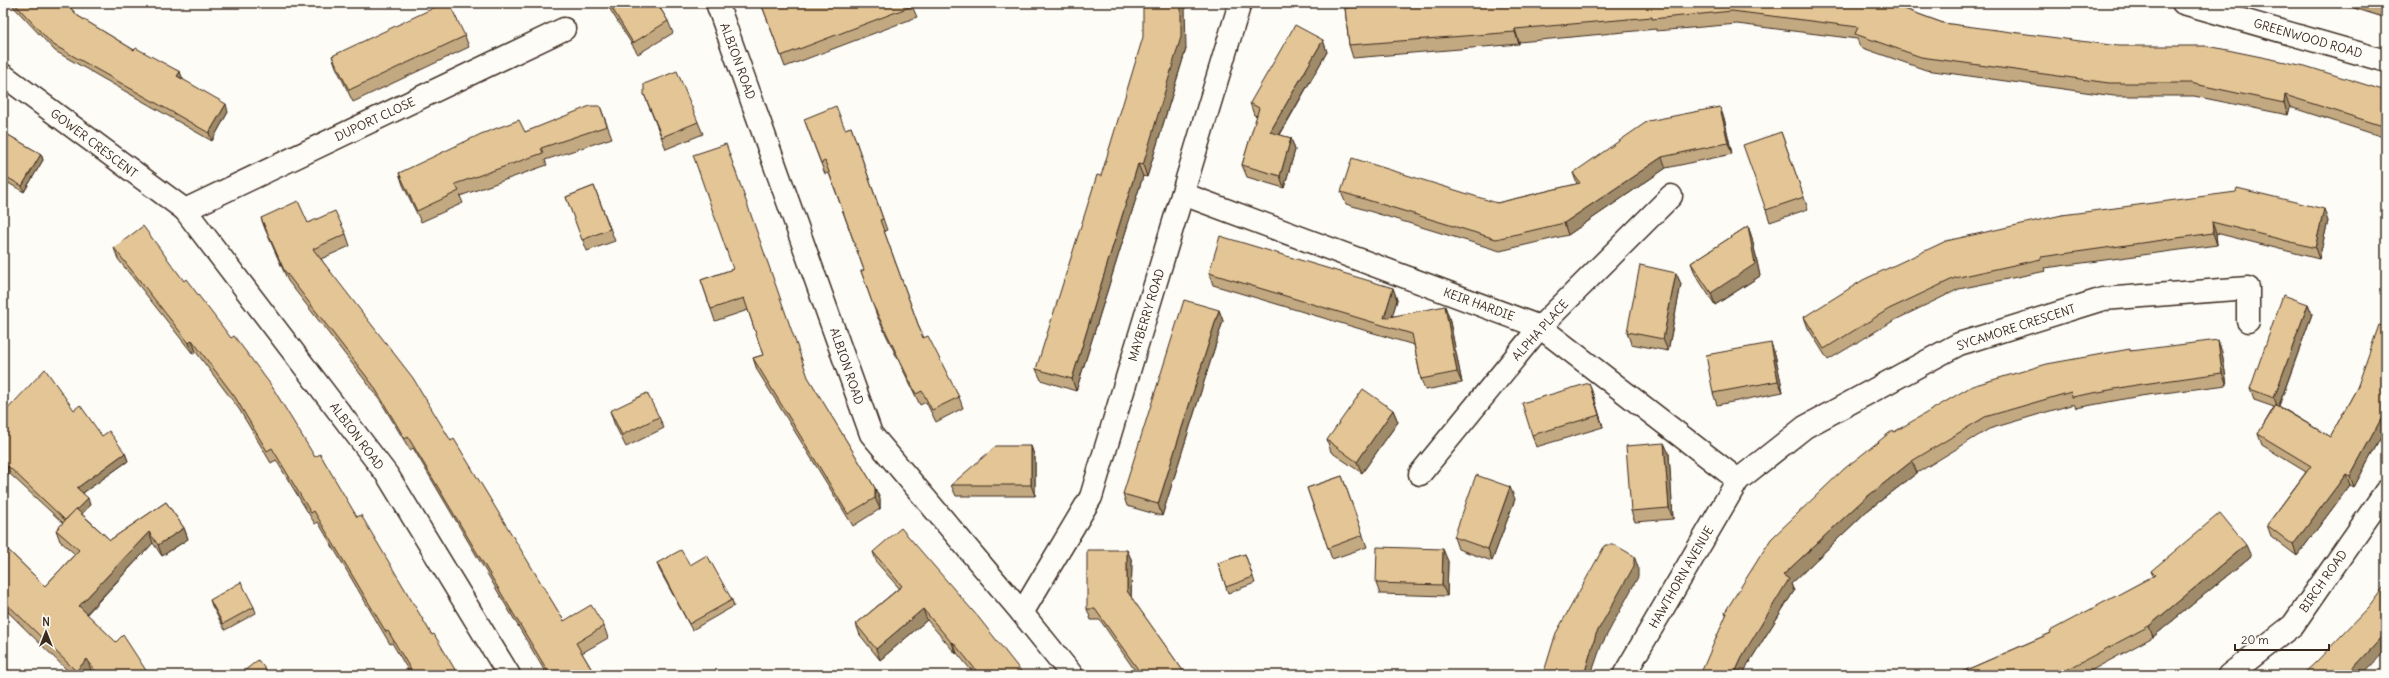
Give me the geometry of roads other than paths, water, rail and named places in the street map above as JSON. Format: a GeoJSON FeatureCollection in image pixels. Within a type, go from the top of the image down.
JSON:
{"type":"FeatureCollection","features":[{"type":"Feature","properties":{"kind":"street","name":"ALBION ROAD"},"geometry":{"type":"LineString","coordinates":[[717,3],[871,434],[1022,612],[1072,675]]}},
{"type":"Feature","properties":{"kind":"street","name":"MAYBERRY ROAD"},"geometry":{"type":"LineString","coordinates":[[1022,612],[1091,497],[1240,3]]}},
{"type":"Feature","properties":{"kind":"street","name":"GREENWOOD ROAD"},"geometry":{"type":"LineString","coordinates":[[2183,3],[2386,61]]}},
{"type":"Feature","properties":{"kind":"street","name":"DUPORT CLOSE"},"geometry":{"type":"LineString","coordinates":[[185,210],[564,29]]}},
{"type":"Feature","properties":{"kind":"street","name":"GOWER CRESCENT"},"geometry":{"type":"LineString","coordinates":[[3,75],[185,210]]}},
{"type":"Feature","properties":{"kind":"street","name":"KEIR HARDIE"},"geometry":{"type":"LineString","coordinates":[[1183,194],[1540,327],[1738,480]]}},
{"type":"Feature","properties":{"kind":"street","name":"ALPHA PLACE"},"geometry":{"type":"LineString","coordinates":[[1420,474],[1540,327],[1671,196]]}},
{"type":"Feature","properties":{"kind":"street","name":"ALBION ROAD"},"geometry":{"type":"LineString","coordinates":[[185,210],[388,476],[509,675]]}},
{"type":"Feature","properties":{"kind":"street","name":"SYCAMORE CRESCENT"},"geometry":{"type":"LineString","coordinates":[[1738,480],[1805,427],[1959,344],[2103,299],[2248,288],[2248,321]]}},
{"type":"Feature","properties":{"kind":"street","name":"HAWTHORN AVENUE"},"geometry":{"type":"LineString","coordinates":[[1624,675],[1738,480]]}},
{"type":"Feature","properties":{"kind":"street","name":"BIRCH ROAD"},"geometry":{"type":"LineString","coordinates":[[2229,675],[2293,624],[2386,491]]}}]}
